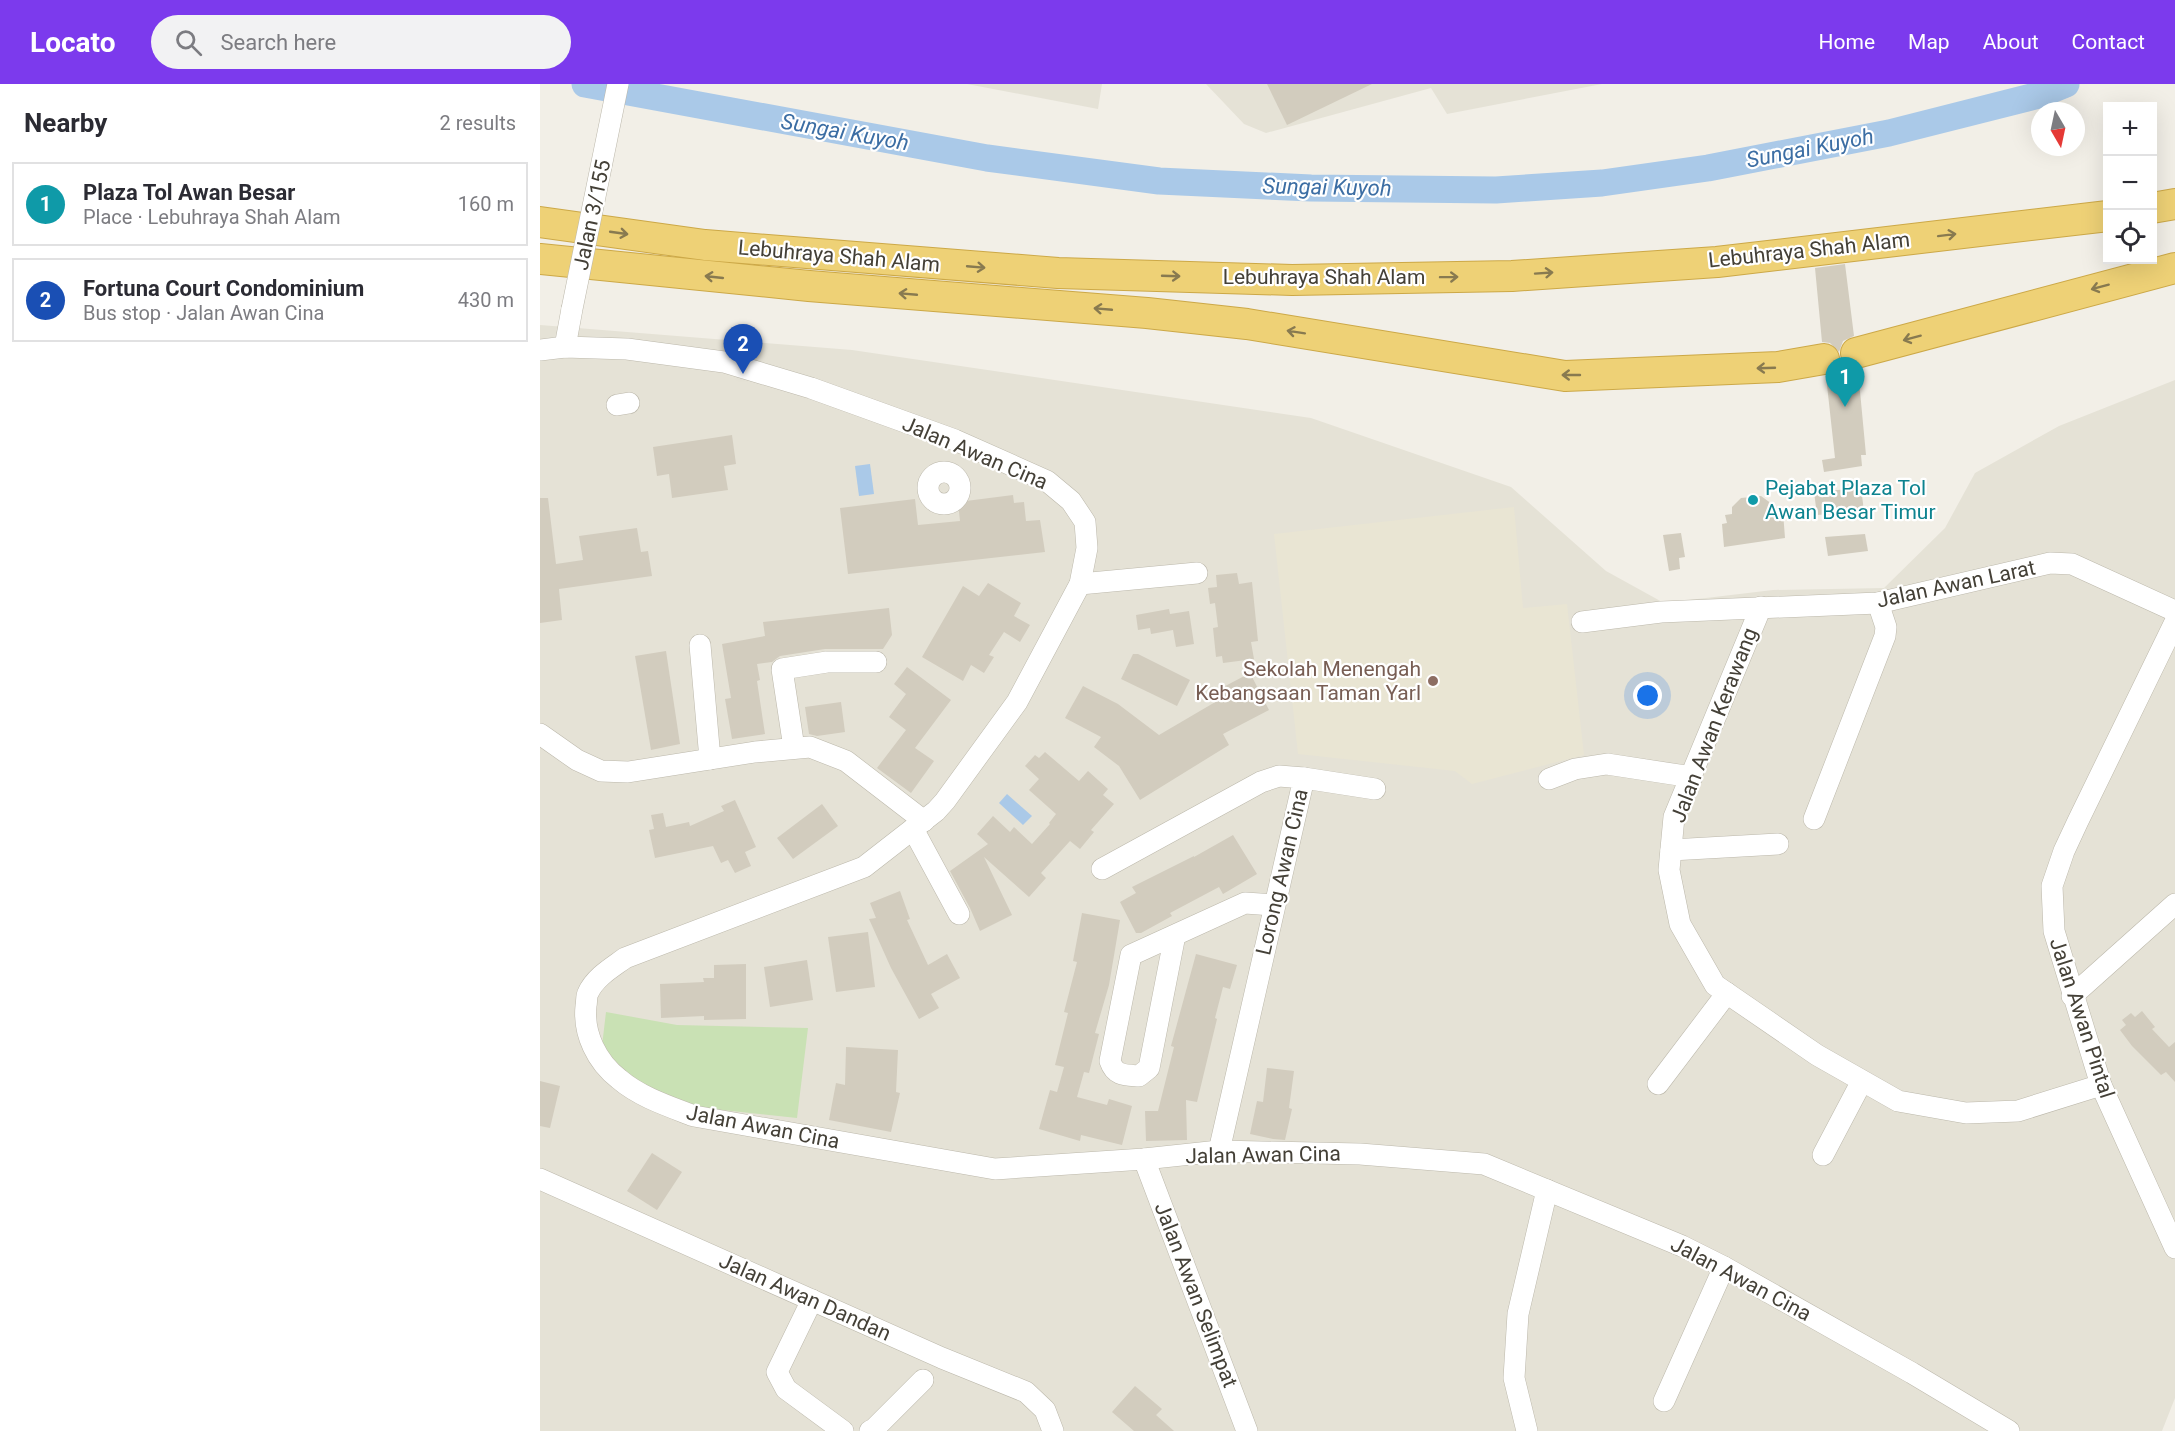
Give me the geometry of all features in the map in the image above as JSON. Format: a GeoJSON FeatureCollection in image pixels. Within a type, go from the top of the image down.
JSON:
{"type":"FeatureCollection","features":[{"type":"Feature","properties":{"kind":"highway"},"geometry":{"type":"LineString","coordinates":[[2157,207],[2175,204]]}},
{"type":"Feature","properties":{"kind":"highway","name":"Lebuhraya Shah Alam"},"geometry":{"type":"LineString","coordinates":[[540,222],[705,245],[1034,271],[1292,280],[1512,276],[1718,262],[2103,217]]}},
{"type":"Feature","properties":{"kind":"highway","name":"Lebuhraya Shah Alam"},"geometry":{"type":"LineString","coordinates":[[540,259],[809,286],[1247,324],[1565,376],[1778,367],[1824,359]]}},
{"type":"Feature","properties":{"kind":"highway"},"geometry":{"type":"LineString","coordinates":[[1856,353],[2175,268]]}},
{"type":"Feature","properties":{"kind":"street","name":"Jalan 3/155"},"geometry":{"type":"LineString","coordinates":[[566,346],[618,84]]}},
{"type":"Feature","properties":{"kind":"street","name":"Jalan Awan Cina"},"geometry":{"type":"LineString","coordinates":[[540,350],[566,346],[627,349],[724,362],[811,388],[956,440],[1047,481],[1071,501],[1085,522],[1088,548],[1080,584],[1017,702],[945,801],[919,825],[864,867],[625,958],[603,975],[588,993],[587,1034],[598,1056],[619,1079],[655,1101],[694,1116],[995,1169],[1144,1159],[1219,1151],[1360,1154],[1484,1164],[1682,1246],[1724,1267],[1912,1372],[2009,1431]]}},
{"type":"Feature","properties":{"kind":"street"},"geometry":{"type":"LineString","coordinates":[[946,472],[956,440]]}},
{"type":"Feature","properties":{"kind":"street","name":"Jalan Awan Larat"},"geometry":{"type":"LineString","coordinates":[[1582,621],[1661,612],[1878,603],[2050,563],[2072,564],[2175,611]]}},
{"type":"Feature","properties":{"kind":"street"},"geometry":{"type":"LineString","coordinates":[[1080,584],[1197,573]]}},
{"type":"Feature","properties":{"kind":"street"},"geometry":{"type":"LineString","coordinates":[[1814,819],[1886,636],[1886,627],[1878,603]]}},
{"type":"Feature","properties":{"kind":"street","name":"Jalan Awan Kerawang"},"geometry":{"type":"LineString","coordinates":[[1761,608],[1674,817],[1669,870],[1680,924],[1715,985],[1817,1055],[1898,1101],[1966,1113],[2018,1111],[2101,1085]]}},
{"type":"Feature","properties":{"kind":"street","name":"Jalan Awan Pintal"},"geometry":{"type":"LineString","coordinates":[[2175,622],[2064,851],[2052,886],[2054,931],[2101,1085],[2175,1248]]}},
{"type":"Feature","properties":{"kind":"street"},"geometry":{"type":"LineString","coordinates":[[700,645],[710,759]]}},
{"type":"Feature","properties":{"kind":"street"},"geometry":{"type":"LineString","coordinates":[[794,748],[782,669],[827,662],[876,662]]}},
{"type":"Feature","properties":{"kind":"street"},"geometry":{"type":"LineString","coordinates":[[540,734],[577,760],[601,771],[628,772],[810,747],[846,760],[919,825],[959,914]]}},
{"type":"Feature","properties":{"kind":"street"},"geometry":{"type":"LineString","coordinates":[[1549,779],[1575,769],[1607,764],[1692,777]]}},
{"type":"Feature","properties":{"kind":"street","name":"Lorong Awan Cina"},"geometry":{"type":"LineString","coordinates":[[1101,869],[1261,782],[1279,776],[1304,778],[1219,1151]]}},
{"type":"Feature","properties":{"kind":"street"},"geometry":{"type":"LineString","coordinates":[[1304,778],[1375,789]]}},
{"type":"Feature","properties":{"kind":"street"},"geometry":{"type":"LineString","coordinates":[[1671,850],[1778,844]]}},
{"type":"Feature","properties":{"kind":"street"},"geometry":{"type":"LineString","coordinates":[[1175,935],[1149,1068],[1139,1076],[1119,1074],[1110,1061],[1131,955],[1245,903],[1274,905]]}},
{"type":"Feature","properties":{"kind":"street"},"geometry":{"type":"LineString","coordinates":[[2072,996],[2175,904]]}},
{"type":"Feature","properties":{"kind":"street"},"geometry":{"type":"LineString","coordinates":[[1658,1084],[1727,993]]}},
{"type":"Feature","properties":{"kind":"street"},"geometry":{"type":"LineString","coordinates":[[1823,1155],[1862,1081]]}},
{"type":"Feature","properties":{"kind":"street","name":"Jalan Awan Selimpat"},"geometry":{"type":"LineString","coordinates":[[1144,1159],[1247,1431]]}},
{"type":"Feature","properties":{"kind":"street","name":"Jalan Awan Dandan"},"geometry":{"type":"LineString","coordinates":[[540,1179],[942,1358],[1026,1392],[1045,1410],[1053,1431]]}},
{"type":"Feature","properties":{"kind":"street"},"geometry":{"type":"LineString","coordinates":[[1527,1431],[1514,1378],[1518,1314],[1547,1190]]}},
{"type":"Feature","properties":{"kind":"street"},"geometry":{"type":"LineString","coordinates":[[1664,1401],[1724,1267]]}},
{"type":"Feature","properties":{"kind":"street"},"geometry":{"type":"LineString","coordinates":[[812,1300],[777,1372],[786,1389],[843,1431]]}},
{"type":"Feature","properties":{"kind":"street"},"geometry":{"type":"LineString","coordinates":[[870,1431],[922,1380]]}},
{"type":"Feature","properties":{"kind":"shaded area"},"geometry":{"type":"Polygon","coordinates":[[[967,84],[1102,84],[1098,109],[967,84]]]}},
{"type":"Feature","properties":{"kind":"shaded area"},"geometry":{"type":"Polygon","coordinates":[[[1206,84],[1602,84],[1447,114],[1431,88],[1266,133],[1244,124],[1206,84]]]}},
{"type":"Feature","properties":{"kind":"shaded area"},"geometry":{"type":"Polygon","coordinates":[[[540,325],[852,350],[1311,418],[1511,487],[1606,571],[1664,603],[1773,590],[1884,588],[1945,528],[1975,473],[2059,426],[2175,380],[2175,1398],[2162,1431],[540,1431],[540,325]]]}},
{"type":"Feature","properties":{"kind":"shaded area","name":"Sekolah Menengah Kebangsaan Taman Yarl"},"geometry":{"type":"Polygon","coordinates":[[[1514,507],[1523,608],[1567,604],[1584,755],[1472,784],[1455,771],[1298,754],[1274,534],[1514,507]]]}},
{"type":"Feature","properties":{"kind":"green space"},"geometry":{"type":"Polygon","coordinates":[[[606,1012],[677,1025],[808,1028],[797,1118],[686,1106],[619,1072],[602,1046],[606,1012]]]}},
{"type":"Feature","properties":{"kind":"water"},"geometry":{"type":"Polygon","coordinates":[[[870,464],[874,494],[859,496],[855,466],[870,464]]]}},
{"type":"Feature","properties":{"kind":"water"},"geometry":{"type":"Polygon","coordinates":[[[1007,794],[1032,816],[1023,825],[999,803],[1007,794]]]}},
{"type":"Feature","properties":{"kind":"building"},"geometry":{"type":"Polygon","coordinates":[[[1267,84],[1372,84],[1287,125],[1267,84]]]}},
{"type":"Feature","properties":{"kind":"building"},"geometry":{"type":"Polygon","coordinates":[[[1845,264],[1854,336],[1843,341],[1839,352],[1830,343],[1822,342],[1815,268],[1845,264]]]}},
{"type":"Feature","properties":{"kind":"building"},"geometry":{"type":"Polygon","coordinates":[[[1841,360],[1844,366],[1858,370],[1866,455],[1861,455],[1862,466],[1824,472],[1822,460],[1835,458],[1826,376],[1835,372],[1841,360]]]}},
{"type":"Feature","properties":{"kind":"building"},"geometry":{"type":"Polygon","coordinates":[[[732,435],[736,464],[724,466],[728,490],[672,498],[669,474],[657,476],[653,447],[732,435]]]}},
{"type":"Feature","properties":{"kind":"building"},"geometry":{"type":"Polygon","coordinates":[[[1861,488],[1864,511],[1817,515],[1814,492],[1861,488]]]}},
{"type":"Feature","properties":{"kind":"building"},"geometry":{"type":"Polygon","coordinates":[[[1013,495],[1014,503],[1024,502],[1026,521],[1040,520],[1045,552],[848,574],[840,508],[915,499],[918,525],[960,521],[958,502],[1013,495]]]}},
{"type":"Feature","properties":{"kind":"building","name":"Pejabat Plaza Tol Awan Besar Timur"},"geometry":{"type":"Polygon","coordinates":[[[1761,496],[1783,512],[1785,538],[1724,547],[1722,524],[1727,523],[1725,515],[1732,514],[1732,507],[1741,498],[1761,496]]]}},
{"type":"Feature","properties":{"kind":"building"},"geometry":{"type":"Polygon","coordinates":[[[540,498],[548,498],[556,564],[583,560],[579,536],[637,528],[641,552],[648,551],[652,576],[559,589],[562,620],[540,623],[540,498]]]}},
{"type":"Feature","properties":{"kind":"building"},"geometry":{"type":"Polygon","coordinates":[[[1681,533],[1685,557],[1679,558],[1680,569],[1669,571],[1663,535],[1681,533]]]}},
{"type":"Feature","properties":{"kind":"building"},"geometry":{"type":"Polygon","coordinates":[[[1865,534],[1868,551],[1828,556],[1825,537],[1865,534]]]}},
{"type":"Feature","properties":{"kind":"building"},"geometry":{"type":"Polygon","coordinates":[[[1237,573],[1239,584],[1252,582],[1258,641],[1251,642],[1254,659],[1223,663],[1222,656],[1216,657],[1213,628],[1218,627],[1215,603],[1210,604],[1208,588],[1217,587],[1216,575],[1237,573]]]}},
{"type":"Feature","properties":{"kind":"building"},"geometry":{"type":"Polygon","coordinates":[[[988,583],[1021,603],[1014,616],[1030,625],[1020,642],[1004,632],[989,655],[994,657],[984,673],[971,665],[963,681],[922,657],[963,586],[979,596],[988,583]]]}},
{"type":"Feature","properties":{"kind":"building"},"geometry":{"type":"Polygon","coordinates":[[[889,608],[892,635],[883,649],[825,649],[780,656],[772,662],[757,664],[760,680],[757,681],[765,734],[732,739],[725,699],[731,698],[722,644],[765,636],[763,622],[889,608]]]}},
{"type":"Feature","properties":{"kind":"building"},"geometry":{"type":"Polygon","coordinates":[[[1169,609],[1170,614],[1189,611],[1194,644],[1176,647],[1173,630],[1151,634],[1150,628],[1138,630],[1136,615],[1169,609]]]}},
{"type":"Feature","properties":{"kind":"building"},"geometry":{"type":"Polygon","coordinates":[[[666,651],[680,744],[651,750],[635,656],[666,651]]]}},
{"type":"Feature","properties":{"kind":"building"},"geometry":{"type":"Polygon","coordinates":[[[1133,654],[1138,654],[1190,680],[1177,706],[1121,679],[1133,654]]]}},
{"type":"Feature","properties":{"kind":"building"},"geometry":{"type":"Polygon","coordinates":[[[907,667],[951,700],[915,748],[934,761],[911,793],[877,768],[906,730],[889,717],[906,694],[894,684],[907,667]]]}},
{"type":"Feature","properties":{"kind":"building"},"geometry":{"type":"Polygon","coordinates":[[[1250,673],[1269,710],[1223,734],[1229,745],[1140,800],[1119,766],[1094,747],[1101,737],[1065,718],[1083,686],[1118,704],[1159,735],[1217,701],[1212,693],[1250,673]]]}},
{"type":"Feature","properties":{"kind":"building"},"geometry":{"type":"Polygon","coordinates":[[[841,702],[845,732],[817,736],[809,734],[805,707],[841,702]]]}},
{"type":"Feature","properties":{"kind":"building"},"geometry":{"type":"Polygon","coordinates":[[[1045,752],[1079,781],[1088,771],[1108,789],[1103,795],[1114,804],[1091,830],[1094,832],[1080,849],[1070,841],[1041,873],[1046,878],[1029,897],[984,857],[1012,915],[980,931],[950,871],[988,844],[977,834],[993,816],[1010,832],[1014,827],[1032,844],[1050,824],[1056,814],[1029,790],[1039,779],[1025,766],[1035,755],[1039,758],[1045,752]]]}},
{"type":"Feature","properties":{"kind":"building"},"geometry":{"type":"Polygon","coordinates":[[[735,800],[756,847],[745,852],[751,866],[735,873],[728,860],[721,863],[713,846],[655,858],[649,830],[654,829],[651,815],[663,813],[666,827],[689,822],[690,826],[724,811],[721,806],[735,800]]]}},
{"type":"Feature","properties":{"kind":"building"},"geometry":{"type":"Polygon","coordinates":[[[822,804],[838,826],[793,859],[777,838],[822,804]]]}},
{"type":"Feature","properties":{"kind":"building"},"geometry":{"type":"Polygon","coordinates":[[[1233,835],[1257,874],[1223,894],[1219,887],[1170,913],[1172,916],[1141,933],[1136,933],[1120,902],[1136,893],[1132,887],[1233,835]]]}},
{"type":"Feature","properties":{"kind":"building"},"geometry":{"type":"Polygon","coordinates":[[[900,891],[910,919],[907,920],[928,965],[947,954],[960,978],[931,994],[939,1008],[919,1019],[891,968],[869,919],[876,918],[870,903],[900,891]]]}},
{"type":"Feature","properties":{"kind":"building"},"geometry":{"type":"Polygon","coordinates":[[[1082,913],[1120,920],[1109,985],[1095,1033],[1099,1034],[1089,1073],[1084,1072],[1077,1097],[1107,1105],[1109,1099],[1132,1106],[1122,1145],[1081,1135],[1080,1141],[1039,1129],[1050,1090],[1057,1092],[1064,1067],[1055,1065],[1068,1013],[1064,1012],[1077,962],[1073,961],[1082,913]]]}},
{"type":"Feature","properties":{"kind":"building"},"geometry":{"type":"Polygon","coordinates":[[[868,932],[875,987],[836,992],[828,937],[868,932]]]}},
{"type":"Feature","properties":{"kind":"building"},"geometry":{"type":"Polygon","coordinates":[[[1196,954],[1237,965],[1230,989],[1223,987],[1197,1102],[1186,1100],[1187,1140],[1146,1141],[1145,1111],[1158,1111],[1174,1047],[1171,1046],[1196,954]]]}},
{"type":"Feature","properties":{"kind":"building"},"geometry":{"type":"Polygon","coordinates":[[[807,960],[813,1000],[770,1007],[764,967],[807,960]]]}},
{"type":"Feature","properties":{"kind":"building"},"geometry":{"type":"Polygon","coordinates":[[[746,964],[746,1019],[704,1020],[704,1016],[661,1018],[660,984],[704,982],[703,978],[714,978],[714,965],[746,964]]]}},
{"type":"Feature","properties":{"kind":"building"},"geometry":{"type":"Polygon","coordinates":[[[2142,1011],[2155,1027],[2152,1029],[2169,1047],[2175,1042],[2175,1082],[2166,1072],[2161,1075],[2132,1046],[2120,1030],[2126,1025],[2122,1020],[2131,1013],[2135,1017],[2142,1011]]]}},
{"type":"Feature","properties":{"kind":"building"},"geometry":{"type":"Polygon","coordinates":[[[846,1047],[898,1050],[896,1092],[900,1093],[891,1132],[829,1120],[836,1083],[845,1085],[846,1047]]]}},
{"type":"Feature","properties":{"kind":"building"},"geometry":{"type":"Polygon","coordinates":[[[1267,1068],[1294,1071],[1289,1108],[1292,1109],[1285,1140],[1250,1134],[1257,1101],[1263,1102],[1267,1068]]]}},
{"type":"Feature","properties":{"kind":"building"},"geometry":{"type":"Polygon","coordinates":[[[540,1081],[560,1086],[550,1128],[540,1126],[540,1081]]]}},
{"type":"Feature","properties":{"kind":"building"},"geometry":{"type":"Polygon","coordinates":[[[652,1153],[682,1172],[657,1210],[627,1191],[652,1153]]]}},
{"type":"Feature","properties":{"kind":"building"},"geometry":{"type":"Polygon","coordinates":[[[1135,1386],[1162,1409],[1156,1415],[1174,1431],[1134,1431],[1112,1412],[1135,1386]]]}},
{"type":"Feature","properties":{"kind":"waterway","name":"Sungai Kuyoh"},"geometry":{"type":"LineString","coordinates":[[585,84],[987,158],[1159,181],[1311,188],[1496,190],[1602,183],[1708,168],[1889,133],[2039,95],[2066,84]]}},
{"type":"Feature","properties":{"kind":"place","name":"Fortuna Court Condominium"},"geometry":{"type":"Point","coordinates":[743,374]}},
{"type":"Feature","properties":{"kind":"place","name":"Plaza Tol Awan Besar"},"geometry":{"type":"Point","coordinates":[1845,407]}},
{"type":"Feature","properties":{"kind":"place","name":"Pejabat Plaza Tol Awan Besar Timur"},"geometry":{"type":"Point","coordinates":[1753,500]}},
{"type":"Feature","properties":{"kind":"place","name":"Sekolah Menengah Kebangsaan Taman Yarl"},"geometry":{"type":"Point","coordinates":[1433,681]}}]}
